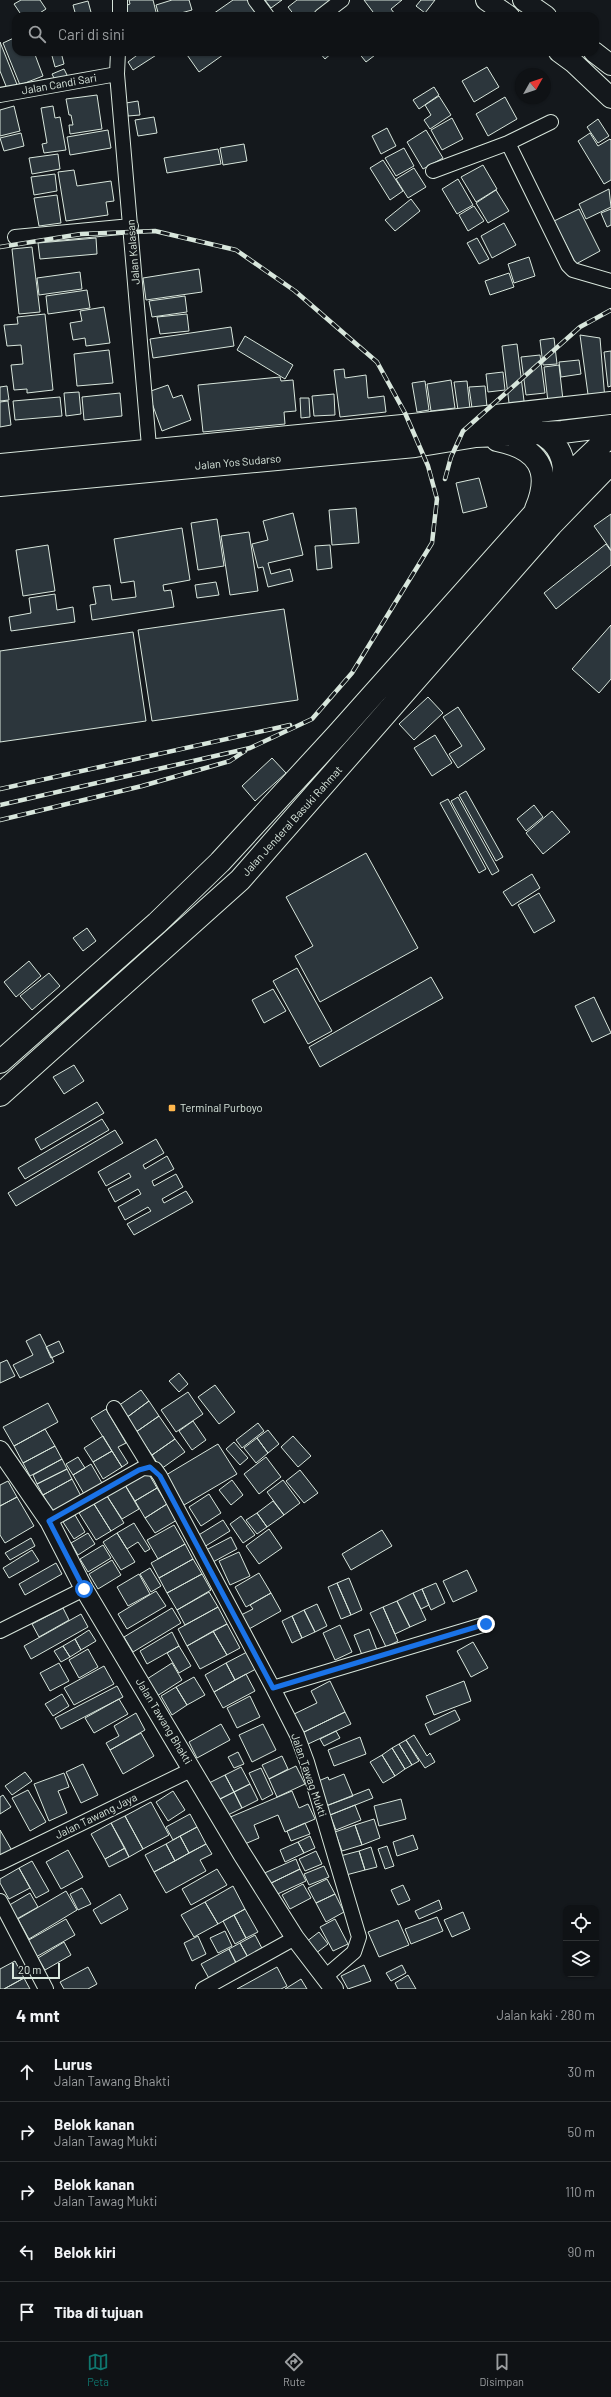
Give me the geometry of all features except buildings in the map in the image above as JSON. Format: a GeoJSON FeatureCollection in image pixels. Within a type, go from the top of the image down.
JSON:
{"type":"FeatureCollection","features":[{"type":"Feature","properties":{"kind":"highway"},"geometry":{"type":"LineString","coordinates":[[474,428],[611,403]]}},
{"type":"Feature","properties":{"kind":"highway"},"geometry":{"type":"LineString","coordinates":[[474,428],[522,426],[541,433],[560,452],[566,468],[556,519]]}},
{"type":"Feature","properties":{"kind":"highway"},"geometry":{"type":"LineString","coordinates":[[541,433],[611,426]]}},
{"type":"Feature","properties":{"kind":"highway","name":"Jalan Yos Sudarso"},"geometry":{"type":"LineString","coordinates":[[0,485],[151,461],[474,428]]}},
{"type":"Feature","properties":{"kind":"highway"},"geometry":{"type":"LineString","coordinates":[[474,428],[512,443],[525,450],[537,460],[543,476],[543,492],[535,512]]}},
{"type":"Feature","properties":{"kind":"highway"},"geometry":{"type":"LineString","coordinates":[[0,1062],[62,1008],[220,862],[565,479],[611,435]]}},
{"type":"Feature","properties":{"kind":"highway","name":"Jalan Yos Sudarso"},"geometry":{"type":"LineString","coordinates":[[0,465],[151,461]]}},
{"type":"Feature","properties":{"kind":"highway","name":"Jalan Jenderal Basuki Rahmat"},"geometry":{"type":"LineString","coordinates":[[0,1095],[80,1025],[240,880],[556,519],[611,463]]}},
{"type":"Feature","properties":{"kind":"highway"},"geometry":{"type":"LineString","coordinates":[[62,1008],[80,1025]]}},
{"type":"Feature","properties":{"kind":"main road"},"geometry":{"type":"LineString","coordinates":[[523,0],[540,12]]}},
{"type":"Feature","properties":{"kind":"main road"},"geometry":{"type":"LineString","coordinates":[[564,56],[611,98]]}},
{"type":"Feature","properties":{"kind":"main road"},"geometry":{"type":"LineString","coordinates":[[599,56],[611,65]]}},
{"type":"Feature","properties":{"kind":"street"},"geometry":{"type":"LineString","coordinates":[[120,0],[120,12]]}},
{"type":"Feature","properties":{"kind":"street"},"geometry":{"type":"LineString","coordinates":[[255,0],[264,12]]}},
{"type":"Feature","properties":{"kind":"street"},"geometry":{"type":"LineString","coordinates":[[326,12],[342,0]]}},
{"type":"Feature","properties":{"kind":"street","name":"Jalan Kalasan"},"geometry":{"type":"LineString","coordinates":[[118,56],[117,74],[151,461]]}},
{"type":"Feature","properties":{"kind":"street","name":"Jalan Candi Sari"},"geometry":{"type":"LineString","coordinates":[[0,95],[117,74]]}},
{"type":"Feature","properties":{"kind":"street"},"geometry":{"type":"LineString","coordinates":[[432,171],[508,143],[552,122]]}},
{"type":"Feature","properties":{"kind":"street"},"geometry":{"type":"LineString","coordinates":[[508,143],[568,266],[573,270],[611,281]]}},
{"type":"Feature","properties":{"kind":"street"},"geometry":{"type":"LineString","coordinates":[[15,237],[131,226]]}},
{"type":"Feature","properties":{"kind":"street","name":"Jalan Tawag Mukti"},"geometry":{"type":"LineString","coordinates":[[114,1408],[150,1467],[160,1476],[297,1735],[307,1762],[359,1937],[354,1952],[330,1983]]}},
{"type":"Feature","properties":{"kind":"street","name":"Jalan Tawang Bhakti"},"geometry":{"type":"LineString","coordinates":[[0,1450],[49,1521],[84,1589],[193,1769],[242,1854],[295,1938],[330,1983]]}},
{"type":"Feature","properties":{"kind":"street"},"geometry":{"type":"LineString","coordinates":[[49,1521],[139,1470],[150,1467]]}},
{"type":"Feature","properties":{"kind":"street"},"geometry":{"type":"LineString","coordinates":[[0,1631],[84,1589]]}},
{"type":"Feature","properties":{"kind":"street"},"geometry":{"type":"LineString","coordinates":[[273,1688],[486,1624]]}},
{"type":"Feature","properties":{"kind":"street","name":"Jalan Tawang Jaya"},"geometry":{"type":"LineString","coordinates":[[0,1863],[193,1769]]}},
{"type":"Feature","properties":{"kind":"street"},"geometry":{"type":"LineString","coordinates":[[0,1901],[46,1989]]}},
{"type":"Feature","properties":{"kind":"street"},"geometry":{"type":"LineString","coordinates":[[203,1989],[295,1938]]}},
{"type":"Feature","properties":{"kind":"railway"},"geometry":{"type":"LineString","coordinates":[[0,247],[81,234],[155,231],[236,250],[295,291],[377,362],[405,413],[428,466],[437,499],[432,543],[352,673],[312,719],[250,748],[0,805]]}},
{"type":"Feature","properties":{"kind":"railway"},"geometry":{"type":"LineString","coordinates":[[445,479],[451,457],[463,431],[580,327],[611,310]]}},
{"type":"Feature","properties":{"kind":"railway"},"geometry":{"type":"LineString","coordinates":[[0,789],[290,725]]}},
{"type":"Feature","properties":{"kind":"railway"},"geometry":{"type":"LineString","coordinates":[[0,820],[142,786],[230,761],[245,751]]}},
{"type":"Feature","properties":{"kind":"place","name":"Terminal Purboyo"},"geometry":{"type":"Point","coordinates":[172,1108]}},
{"type":"Feature","properties":{"kind":"route"},"geometry":{"type":"LineString","coordinates":[[84,1589],[49,1521],[139,1470],[150,1467],[155,1469],[160,1476],[273,1688],[397,1650],[417,1646],[486,1624]]}}]}
